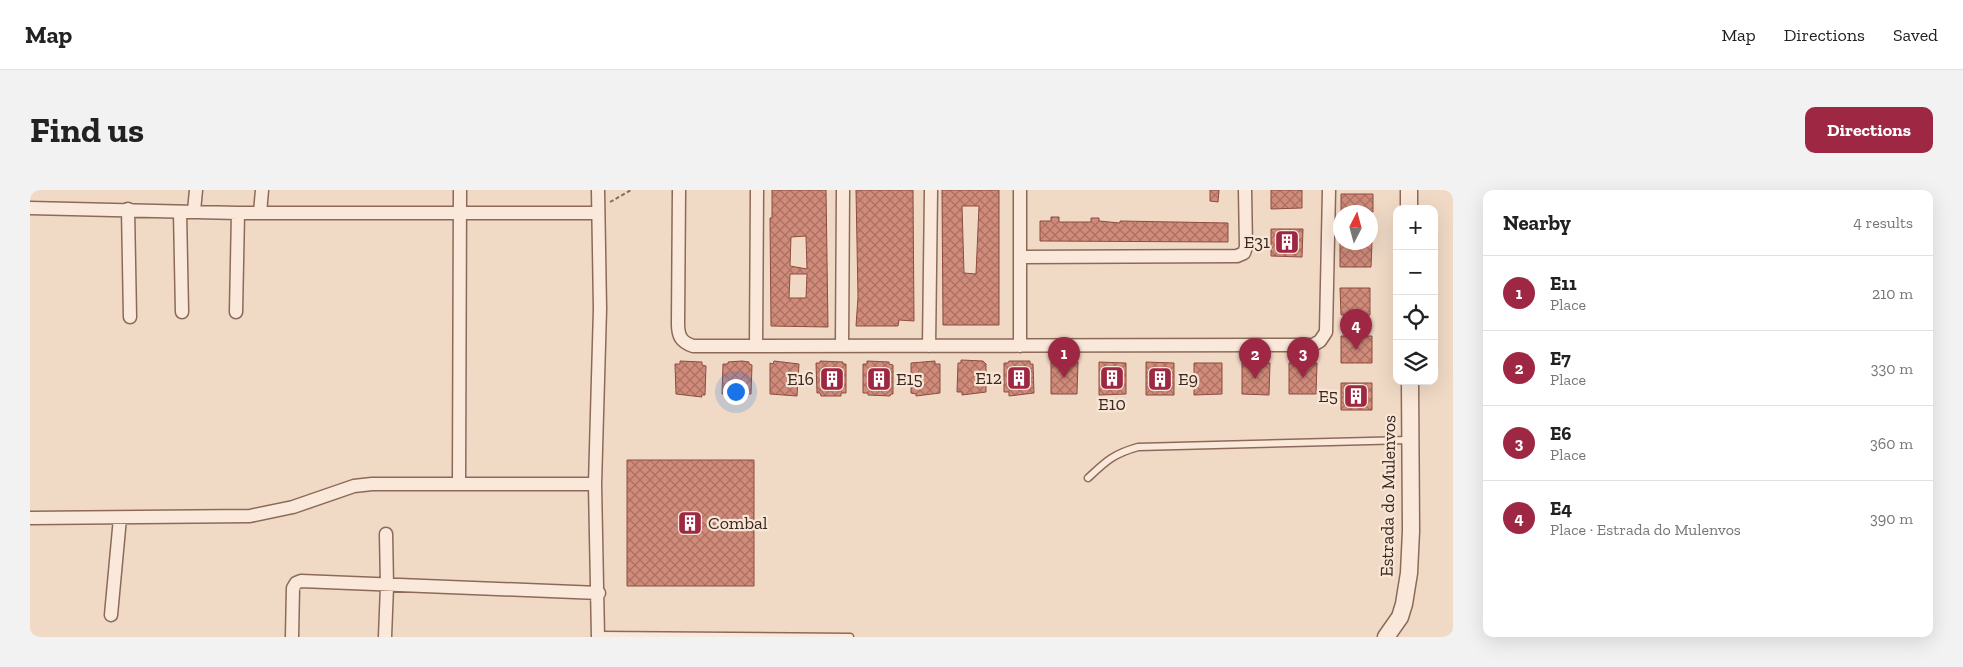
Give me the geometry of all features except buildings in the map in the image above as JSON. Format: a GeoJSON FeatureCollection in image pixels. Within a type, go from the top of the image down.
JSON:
{"type":"FeatureCollection","features":[{"type":"Feature","properties":{"kind":"street"},"geometry":{"type":"LineString","coordinates":[[194,211],[196,190]]}},
{"type":"Feature","properties":{"kind":"street"},"geometry":{"type":"LineString","coordinates":[[260,212],[262,190]]}},
{"type":"Feature","properties":{"kind":"street"},"geometry":{"type":"LineString","coordinates":[[459,484],[460,190]]}},
{"type":"Feature","properties":{"kind":"street"},"geometry":{"type":"LineString","coordinates":[[598,190],[600,309],[595,484],[599,593],[598,636]]}},
{"type":"Feature","properties":{"kind":"street"},"geometry":{"type":"LineString","coordinates":[[678,190],[678,334],[685,343],[693,346],[1313,344],[1320,341],[1326,332],[1329,190]]}},
{"type":"Feature","properties":{"kind":"street"},"geometry":{"type":"LineString","coordinates":[[756,346],[757,190]]}},
{"type":"Feature","properties":{"kind":"street"},"geometry":{"type":"LineString","coordinates":[[842,346],[843,190]]}},
{"type":"Feature","properties":{"kind":"street"},"geometry":{"type":"LineString","coordinates":[[928,346],[931,190]]}},
{"type":"Feature","properties":{"kind":"street"},"geometry":{"type":"LineString","coordinates":[[1020,190],[1020,346]]}},
{"type":"Feature","properties":{"kind":"street"},"geometry":{"type":"LineString","coordinates":[[1021,256],[1237,256],[1244,252],[1246,247],[1245,190]]}},
{"type":"Feature","properties":{"kind":"street"},"geometry":{"type":"LineString","coordinates":[[1409,190],[1409,205]]}},
{"type":"Feature","properties":{"kind":"street"},"geometry":{"type":"LineString","coordinates":[[30,208],[238,213],[598,209]]}},
{"type":"Feature","properties":{"kind":"street"},"geometry":{"type":"LineString","coordinates":[[128,209],[130,317]]}},
{"type":"Feature","properties":{"kind":"street"},"geometry":{"type":"LineString","coordinates":[[180,212],[182,312]]}},
{"type":"Feature","properties":{"kind":"street"},"geometry":{"type":"LineString","coordinates":[[236,312],[238,213]]}},
{"type":"Feature","properties":{"kind":"street","name":"Estrada do Mulenvos"},"geometry":{"type":"LineString","coordinates":[[1386,637],[1400,617],[1409,573],[1411,531],[1410,385]]}},
{"type":"Feature","properties":{"kind":"street"},"geometry":{"type":"LineString","coordinates":[[30,518],[250,516],[293,507],[354,486],[372,484],[595,484]]}},
{"type":"Feature","properties":{"kind":"street"},"geometry":{"type":"LineString","coordinates":[[111,615],[120,518]]}},
{"type":"Feature","properties":{"kind":"street"},"geometry":{"type":"LineString","coordinates":[[385,637],[387,586],[386,534]]}},
{"type":"Feature","properties":{"kind":"street"},"geometry":{"type":"LineString","coordinates":[[292,637],[293,588],[296,583],[301,581],[387,586],[599,593]]}},
{"type":"Feature","properties":{"kind":"lane"},"geometry":{"type":"LineString","coordinates":[[1088,478],[1110,458],[1123,451],[1138,447],[1410,440]]}},
{"type":"Feature","properties":{"kind":"lane"},"geometry":{"type":"LineString","coordinates":[[598,636],[850,637]]}},
{"type":"Feature","properties":{"kind":"path"},"geometry":{"type":"LineString","coordinates":[[598,209],[632,190]]}},
{"type":"Feature","properties":{"kind":"place","name":"E31"},"geometry":{"type":"Point","coordinates":[1287,242]}},
{"type":"Feature","properties":{"kind":"place","name":"E4"},"geometry":{"type":"Point","coordinates":[1356,350]}},
{"type":"Feature","properties":{"kind":"place","name":"E12"},"geometry":{"type":"Point","coordinates":[1019,378]}},
{"type":"Feature","properties":{"kind":"place","name":"E11"},"geometry":{"type":"Point","coordinates":[1064,378]}},
{"type":"Feature","properties":{"kind":"place","name":"E10"},"geometry":{"type":"Point","coordinates":[1112,378]}},
{"type":"Feature","properties":{"kind":"place","name":"E6"},"geometry":{"type":"Point","coordinates":[1303,378]}},
{"type":"Feature","properties":{"kind":"place","name":"E16"},"geometry":{"type":"Point","coordinates":[832,379]}},
{"type":"Feature","properties":{"kind":"place","name":"E15"},"geometry":{"type":"Point","coordinates":[879,379]}},
{"type":"Feature","properties":{"kind":"place","name":"E9"},"geometry":{"type":"Point","coordinates":[1160,379]}},
{"type":"Feature","properties":{"kind":"place","name":"E7"},"geometry":{"type":"Point","coordinates":[1255,379]}},
{"type":"Feature","properties":{"kind":"place","name":"E5"},"geometry":{"type":"Point","coordinates":[1356,396]}},
{"type":"Feature","properties":{"kind":"place","name":"Combal"},"geometry":{"type":"Point","coordinates":[690,523]}}]}
